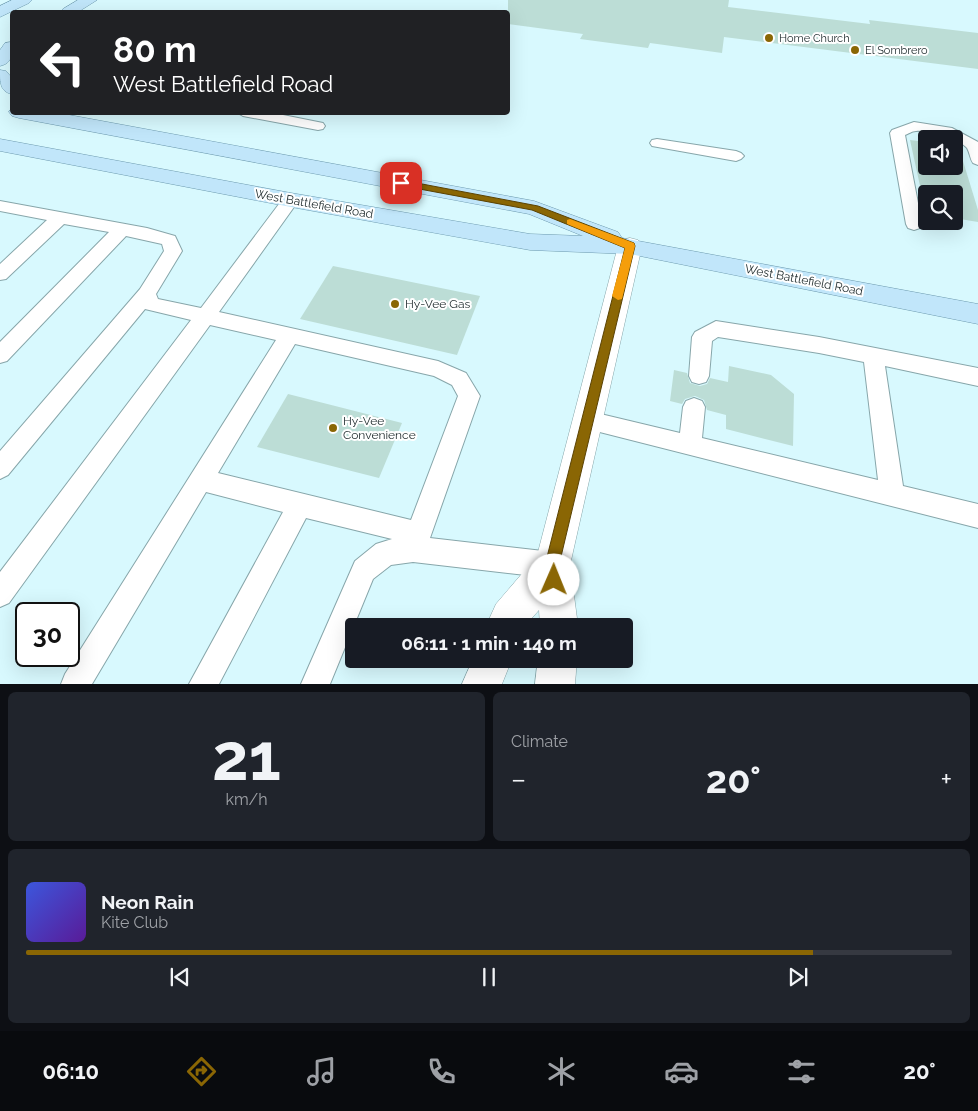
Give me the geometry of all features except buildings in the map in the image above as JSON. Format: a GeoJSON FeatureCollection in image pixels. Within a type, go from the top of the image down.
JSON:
{"type":"FeatureCollection","features":[{"type":"Feature","properties":{"kind":"main road"},"geometry":{"type":"LineString","coordinates":[[72,10],[89,0]]}},
{"type":"Feature","properties":{"kind":"main road"},"geometry":{"type":"LineString","coordinates":[[0,12],[31,2]]}},
{"type":"Feature","properties":{"kind":"main road"},"geometry":{"type":"LineString","coordinates":[[0,61],[8,48]]}},
{"type":"Feature","properties":{"kind":"main road"},"geometry":{"type":"LineString","coordinates":[[0,76],[10,87]]}},
{"type":"Feature","properties":{"kind":"main road","name":"West Battlefield Road"},"geometry":{"type":"LineString","coordinates":[[35,115],[534,208],[630,246]]}},
{"type":"Feature","properties":{"kind":"main road"},"geometry":{"type":"LineString","coordinates":[[72,115],[156,138]]}},
{"type":"Feature","properties":{"kind":"main road","name":"West Battlefield Road"},"geometry":{"type":"LineString","coordinates":[[1,145],[290,200],[530,242],[630,246],[978,314]]}},
{"type":"Feature","properties":{"kind":"street"},"geometry":{"type":"LineString","coordinates":[[559,618],[552,565],[630,246]]}},
{"type":"Feature","properties":{"kind":"street"},"geometry":{"type":"LineString","coordinates":[[509,618],[552,565]]}},
{"type":"Feature","properties":{"kind":"street"},"geometry":{"type":"LineString","coordinates":[[482,684],[488,668]]}},
{"type":"Feature","properties":{"kind":"street"},"geometry":{"type":"LineString","coordinates":[[555,684],[557,668]]}},
{"type":"Feature","properties":{"kind":"lane"},"geometry":{"type":"LineString","coordinates":[[259,115],[318,126]]}},
{"type":"Feature","properties":{"kind":"lane"},"geometry":{"type":"LineString","coordinates":[[914,224],[897,133],[914,126],[947,131],[973,145],[978,160]]}},
{"type":"Feature","properties":{"kind":"lane"},"geometry":{"type":"LineString","coordinates":[[657,143],[736,156]]}},
{"type":"Feature","properties":{"kind":"lane"},"geometry":{"type":"LineString","coordinates":[[0,594],[290,200]]}},
{"type":"Feature","properties":{"kind":"lane"},"geometry":{"type":"LineString","coordinates":[[0,468],[147,294],[173,251],[169,240],[122,229],[1,207]]}},
{"type":"Feature","properties":{"kind":"lane"},"geometry":{"type":"LineString","coordinates":[[0,274],[60,218]]}},
{"type":"Feature","properties":{"kind":"lane"},"geometry":{"type":"LineString","coordinates":[[0,355],[122,229]]}},
{"type":"Feature","properties":{"kind":"lane"},"geometry":{"type":"LineString","coordinates":[[147,294],[151,304],[438,369],[459,379],[469,396],[416,541],[385,553],[364,570],[315,684]]}},
{"type":"Feature","properties":{"kind":"lane"},"geometry":{"type":"LineString","coordinates":[[699,376],[702,338],[716,329],[819,345],[978,377]]}},
{"type":"Feature","properties":{"kind":"lane"},"geometry":{"type":"LineString","coordinates":[[75,684],[290,335]]}},
{"type":"Feature","properties":{"kind":"lane"},"geometry":{"type":"LineString","coordinates":[[873,356],[892,495]]}},
{"type":"Feature","properties":{"kind":"lane"},"geometry":{"type":"LineString","coordinates":[[690,445],[694,407]]}},
{"type":"Feature","properties":{"kind":"lane"},"geometry":{"type":"LineString","coordinates":[[588,420],[978,516]]}},
{"type":"Feature","properties":{"kind":"lane"},"geometry":{"type":"LineString","coordinates":[[200,480],[300,505],[416,541],[552,565]]}},
{"type":"Feature","properties":{"kind":"lane"},"geometry":{"type":"LineString","coordinates":[[203,684],[300,505]]}},
{"type":"Feature","properties":{"kind":"slow traffic"},"geometry":{"type":"LineString","coordinates":[[570,222],[630,246],[618,296]]}},
{"type":"Feature","properties":{"kind":"place","name":"Home Church"},"geometry":{"type":"Point","coordinates":[769,38]}},
{"type":"Feature","properties":{"kind":"place","name":"El Sombrero"},"geometry":{"type":"Point","coordinates":[855,50]}},
{"type":"Feature","properties":{"kind":"place","name":"Hy-Vee Gas"},"geometry":{"type":"Point","coordinates":[395,304]}},
{"type":"Feature","properties":{"kind":"place","name":"Hy-Vee Convenience"},"geometry":{"type":"Point","coordinates":[333,428]}},
{"type":"Feature","properties":{"kind":"route"},"geometry":{"type":"LineString","coordinates":[[401,183],[534,208],[630,246],[552,565],[554,580]]}}]}
